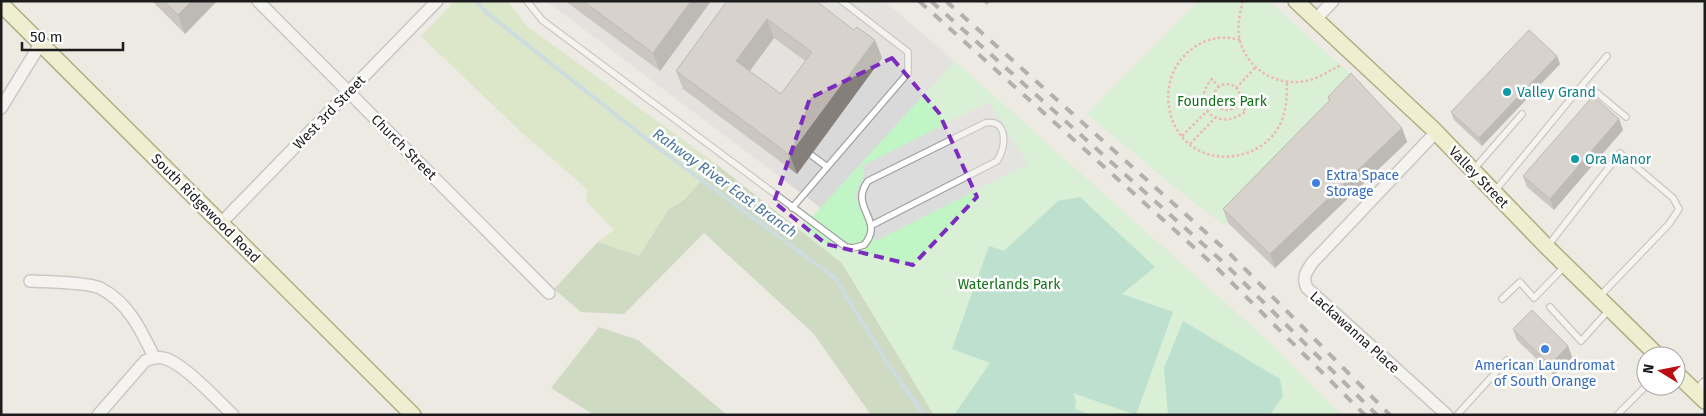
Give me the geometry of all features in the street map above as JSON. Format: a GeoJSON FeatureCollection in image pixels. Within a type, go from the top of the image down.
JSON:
{"type":"FeatureCollection","features":[{"type":"Feature","properties":{"kind":"street","name":"Church Street"},"geometry":{"type":"LineString","coordinates":[[258,1],[549,292]]}},
{"type":"Feature","properties":{"kind":"street","name":"West 3rd Street"},"geometry":{"type":"LineString","coordinates":[[221,223],[437,1]]}},
{"type":"Feature","properties":{"kind":"street","name":"Valley Street"},"geometry":{"type":"LineString","coordinates":[[1296,1],[1436,132],[1547,247],[1648,346]]}},
{"type":"Feature","properties":{"kind":"street"},"geometry":{"type":"LineString","coordinates":[[1315,20],[1333,1]]}},
{"type":"Feature","properties":{"kind":"street","name":"South Ridgewood Road"},"geometry":{"type":"LineString","coordinates":[[1,4],[411,414]]}},
{"type":"Feature","properties":{"kind":"street"},"geometry":{"type":"LineString","coordinates":[[1,108],[41,43]]}},
{"type":"Feature","properties":{"kind":"street","name":"Lackawanna Place"},"geometry":{"type":"LineString","coordinates":[[1436,132],[1312,263],[1304,282],[1307,288],[1447,415]]}},
{"type":"Feature","properties":{"kind":"street"},"geometry":{"type":"LineString","coordinates":[[30,281],[98,287],[122,304],[138,326],[154,357]]}},
{"type":"Feature","properties":{"kind":"street"},"geometry":{"type":"LineString","coordinates":[[98,415],[144,361],[154,357],[164,358],[187,372],[232,415]]}},
{"type":"Feature","properties":{"kind":"street"},"geometry":{"type":"LineString","coordinates":[[1686,381],[1702,393]]}},
{"type":"Feature","properties":{"kind":"lane"},"geometry":{"type":"LineString","coordinates":[[527,1],[542,20],[846,247],[853,248],[864,245],[871,234],[872,225],[861,203],[862,191],[868,181],[985,123],[994,124],[999,127],[1004,135],[1004,142],[997,161],[872,225]]}},
{"type":"Feature","properties":{"kind":"lane"},"geometry":{"type":"LineString","coordinates":[[792,208],[826,166],[908,73],[908,52],[842,1]]}},
{"type":"Feature","properties":{"kind":"lane"},"geometry":{"type":"LineString","coordinates":[[1494,193],[1607,56]]}},
{"type":"Feature","properties":{"kind":"lane"},"geometry":{"type":"LineString","coordinates":[[1578,90],[1596,92],[1626,117]]}},
{"type":"Feature","properties":{"kind":"lane"},"geometry":{"type":"LineString","coordinates":[[1473,171],[1522,114]]}},
{"type":"Feature","properties":{"kind":"lane"},"geometry":{"type":"LineString","coordinates":[[1547,247],[1620,153],[1673,198],[1679,208],[1670,224],[1599,297]]}},
{"type":"Feature","properties":{"kind":"lane"},"geometry":{"type":"LineString","coordinates":[[811,155],[826,166]]}},
{"type":"Feature","properties":{"kind":"lane"},"geometry":{"type":"LineString","coordinates":[[1502,299],[1520,282],[1534,298],[1566,265]]}},
{"type":"Feature","properties":{"kind":"lane"},"geometry":{"type":"LineString","coordinates":[[1550,308],[1581,341],[1610,309]]}},
{"type":"Feature","properties":{"kind":"lane"},"geometry":{"type":"LineString","coordinates":[[1457,415],[1507,360]]}},
{"type":"Feature","properties":{"kind":"lane"},"geometry":{"type":"LineString","coordinates":[[1617,415],[1636,396]]}},
{"type":"Feature","properties":{"kind":"path"},"geometry":{"type":"LineString","coordinates":[[1243,1],[1239,20],[1240,40],[1244,54],[1255,68],[1287,83],[1320,77],[1341,65]]}},
{"type":"Feature","properties":{"kind":"path"},"geometry":{"type":"LineString","coordinates":[[1240,40],[1226,37],[1203,42],[1180,60],[1169,85],[1168,99],[1170,113],[1182,136],[1190,144],[1202,152],[1215,156],[1245,155],[1257,148],[1277,131],[1287,102],[1287,83]]}},
{"type":"Feature","properties":{"kind":"path"},"geometry":{"type":"LineString","coordinates":[[1236,88],[1255,68]]}},
{"type":"Feature","properties":{"kind":"path"},"geometry":{"type":"LineString","coordinates":[[1219,87],[1212,80],[1208,84],[1204,101],[1208,110],[1215,118],[1229,120],[1238,118],[1246,111],[1238,104]]}},
{"type":"Feature","properties":{"kind":"path"},"geometry":{"type":"LineString","coordinates":[[1229,84],[1236,88],[1240,96],[1238,104],[1231,109],[1218,106],[1214,95],[1219,87],[1229,84]]}},
{"type":"Feature","properties":{"kind":"path"},"geometry":{"type":"LineString","coordinates":[[1182,136],[1208,110]]}},
{"type":"Feature","properties":{"kind":"path"},"geometry":{"type":"LineString","coordinates":[[1190,144],[1215,118]]}},
{"type":"Feature","properties":{"kind":"highlighted area"},"geometry":{"type":"Polygon","coordinates":[[[892,58],[939,113],[977,197],[913,265],[826,244],[774,202],[810,98],[892,58]]]}},
{"type":"Feature","properties":{"kind":"shaded area"},"geometry":{"type":"Polygon","coordinates":[[[546,1],[884,1],[955,61],[821,208],[546,1]]]}},
{"type":"Feature","properties":{"kind":"shaded area"},"geometry":{"type":"Polygon","coordinates":[[[989,102],[1028,164],[876,241],[855,196],[864,175],[862,166],[989,102]]]}},
{"type":"Feature","properties":{"kind":"green space"},"geometry":{"type":"Polygon","coordinates":[[[455,1],[508,1],[527,26],[716,164],[685,199],[668,210],[639,256],[598,242],[614,230],[586,201],[588,190],[521,132],[421,36],[455,1]]]}},
{"type":"Feature","properties":{"kind":"green space","name":"Founders Park"},"geometry":{"type":"Polygon","coordinates":[[[1199,1],[1269,1],[1359,82],[1224,225],[1183,194],[1087,114],[1199,1]]]}},
{"type":"Feature","properties":{"kind":"green space","name":"Waterlands Park"},"geometry":{"type":"Polygon","coordinates":[[[955,61],[1268,341],[1341,415],[934,415],[842,263],[800,230],[955,61]]]}},
{"type":"Feature","properties":{"kind":"green space"},"geometry":{"type":"Polygon","coordinates":[[[716,164],[842,263],[934,415],[871,415],[813,333],[704,233],[624,314],[581,312],[554,289],[598,242],[639,256],[668,210],[685,199],[716,164]]]}},
{"type":"Feature","properties":{"kind":"green space"},"geometry":{"type":"Polygon","coordinates":[[[1080,197],[1155,267],[1122,294],[1173,312],[1136,415],[1073,393],[1076,400],[1075,409],[1090,415],[956,415],[956,412],[990,363],[952,349],[989,246],[1004,251],[1058,201],[1080,197]]]}},
{"type":"Feature","properties":{"kind":"green space"},"geometry":{"type":"Polygon","coordinates":[[[1183,321],[1280,379],[1283,396],[1270,415],[1168,415],[1164,368],[1183,321]]]}},
{"type":"Feature","properties":{"kind":"green space"},"geometry":{"type":"Polygon","coordinates":[[[599,327],[638,340],[727,415],[594,415],[551,388],[599,327]]]}},
{"type":"Feature","properties":{"kind":"building"},"geometry":{"type":"Polygon","coordinates":[[[164,1],[192,1],[178,15],[164,1]]]}},
{"type":"Feature","properties":{"kind":"building"},"geometry":{"type":"Polygon","coordinates":[[[583,1],[691,1],[653,53],[583,1]]]}},
{"type":"Feature","properties":{"kind":"building"},"geometry":{"type":"Polygon","coordinates":[[[727,1],[816,1],[854,30],[857,27],[875,40],[790,155],[676,71],[727,1]],[[767,19],[736,61],[781,94],[812,52],[767,19]]]}},
{"type":"Feature","properties":{"kind":"building","name":"Valley Grand"},"geometry":{"type":"Polygon","coordinates":[[[1529,30],[1557,56],[1479,138],[1451,112],[1529,30]]]}},
{"type":"Feature","properties":{"kind":"building","name":"Extra Space Storage"},"geometry":{"type":"Polygon","coordinates":[[[1351,73],[1402,128],[1270,254],[1223,209],[1330,100],[1328,97],[1351,73]]]}},
{"type":"Feature","properties":{"kind":"building","name":"Ora Manor"},"geometry":{"type":"Polygon","coordinates":[[[1593,96],[1619,119],[1550,199],[1523,176],[1593,96]]]}},
{"type":"Feature","properties":{"kind":"building","name":"American Laundromat of South Orange"},"geometry":{"type":"Polygon","coordinates":[[[1532,310],[1568,346],[1550,365],[1513,329],[1532,310]]]}},
{"type":"Feature","properties":{"kind":"waterway","name":"Rahway River East Branch"},"geometry":{"type":"LineString","coordinates":[[476,1],[487,13],[658,148],[835,278],[888,364],[924,415]]}},
{"type":"Feature","properties":{"kind":"railway"},"geometry":{"type":"LineString","coordinates":[[919,1],[1217,268],[1365,415]]}},
{"type":"Feature","properties":{"kind":"railway"},"geometry":{"type":"LineString","coordinates":[[931,1],[1223,262],[1377,415]]}},
{"type":"Feature","properties":{"kind":"railway"},"geometry":{"type":"LineString","coordinates":[[946,1],[1230,254],[1390,415]]}},
{"type":"Feature","properties":{"kind":"place","name":"Valley Grand"},"geometry":{"type":"Point","coordinates":[1507,92]}},
{"type":"Feature","properties":{"kind":"place","name":"Ora Manor"},"geometry":{"type":"Point","coordinates":[1575,159]}},
{"type":"Feature","properties":{"kind":"place","name":"Extra Space Storage"},"geometry":{"type":"Point","coordinates":[1316,183]}},
{"type":"Feature","properties":{"kind":"place","name":"American Laundromat of South Orange"},"geometry":{"type":"Point","coordinates":[1545,349]}}]}
